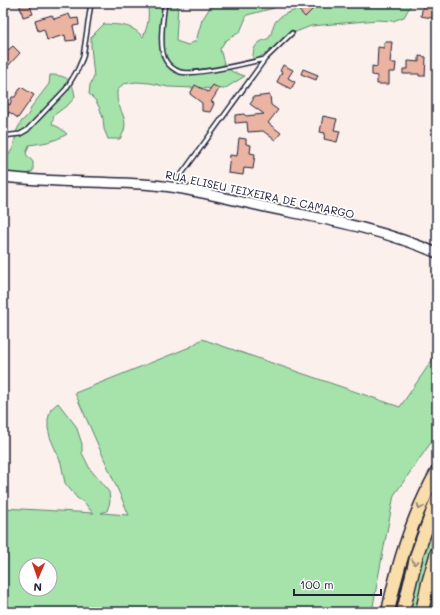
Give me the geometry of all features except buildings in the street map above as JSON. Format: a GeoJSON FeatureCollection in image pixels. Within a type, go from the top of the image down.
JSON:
{"type":"FeatureCollection","features":[{"type":"Feature","properties":{"kind":"highway"},"geometry":{"type":"LineString","coordinates":[[388,612],[398,570],[411,529],[437,472]]}},
{"type":"Feature","properties":{"kind":"highway"},"geometry":{"type":"LineString","coordinates":[[403,612],[417,554],[437,499]]}},
{"type":"Feature","properties":{"kind":"highway"},"geometry":{"type":"LineString","coordinates":[[422,612],[428,583],[437,552]]}},
{"type":"Feature","properties":{"kind":"street","name":"RUA ELISEU TEIXEIRA DE CAMARGO"},"geometry":{"type":"LineString","coordinates":[[3,177],[37,180],[116,182],[173,187],[362,227],[408,241],[437,253]]}},
{"type":"Feature","properties":{"kind":"lane"},"geometry":{"type":"LineString","coordinates":[[3,136],[20,134],[27,130],[66,89],[83,57],[91,3]]}},
{"type":"Feature","properties":{"kind":"lane"},"geometry":{"type":"LineString","coordinates":[[165,3],[162,33],[163,54],[171,67],[180,72],[193,73],[266,59]]}},
{"type":"Feature","properties":{"kind":"lane"},"geometry":{"type":"LineString","coordinates":[[173,187],[266,59],[292,33]]}},
{"type":"Feature","properties":{"kind":"green space"},"geometry":{"type":"Polygon","coordinates":[[[147,3],[178,3],[176,41],[188,45],[196,41],[202,20],[213,3],[275,3],[274,8],[247,15],[240,32],[225,41],[220,49],[225,67],[233,72],[245,76],[224,89],[168,87],[136,82],[123,84],[117,91],[117,96],[125,121],[123,134],[120,139],[108,139],[104,129],[100,109],[96,101],[89,94],[90,85],[94,77],[91,37],[104,24],[130,27],[143,37],[148,20],[147,3]]]}},
{"type":"Feature","properties":{"kind":"green space"},"geometry":{"type":"Polygon","coordinates":[[[321,3],[412,3],[404,17],[393,21],[377,20],[311,26],[293,33],[272,52],[262,55],[256,61],[253,58],[255,47],[260,42],[269,38],[275,23],[280,17],[296,10],[320,6],[321,3]]]}},
{"type":"Feature","properties":{"kind":"green space"},"geometry":{"type":"Polygon","coordinates":[[[50,75],[65,77],[73,86],[75,97],[69,104],[54,115],[52,124],[67,134],[44,143],[29,145],[26,154],[33,162],[33,171],[23,176],[3,179],[3,164],[13,148],[17,130],[21,122],[28,115],[32,106],[49,84],[50,75]]]}},
{"type":"Feature","properties":{"kind":"green space"},"geometry":{"type":"Polygon","coordinates":[[[202,339],[400,407],[437,353],[437,434],[394,495],[372,612],[3,612],[3,508],[94,513],[85,503],[77,498],[65,483],[61,463],[50,437],[48,428],[48,419],[51,409],[58,403],[76,426],[82,444],[82,453],[90,469],[109,492],[110,502],[107,511],[101,513],[129,515],[75,393],[190,347],[202,339]]]}},
{"type":"Feature","properties":{"kind":"green space"},"geometry":{"type":"Polygon","coordinates":[[[437,483],[414,546],[404,579],[397,612],[391,612],[404,557],[437,483]]]}},
{"type":"Feature","properties":{"kind":"green space"},"geometry":{"type":"Polygon","coordinates":[[[437,510],[437,542],[430,564],[420,612],[408,612],[415,580],[437,510]]]}},
{"type":"Feature","properties":{"kind":"green space"},"geometry":{"type":"Polygon","coordinates":[[[437,581],[437,612],[430,612],[436,582],[437,581]]]}}]}
